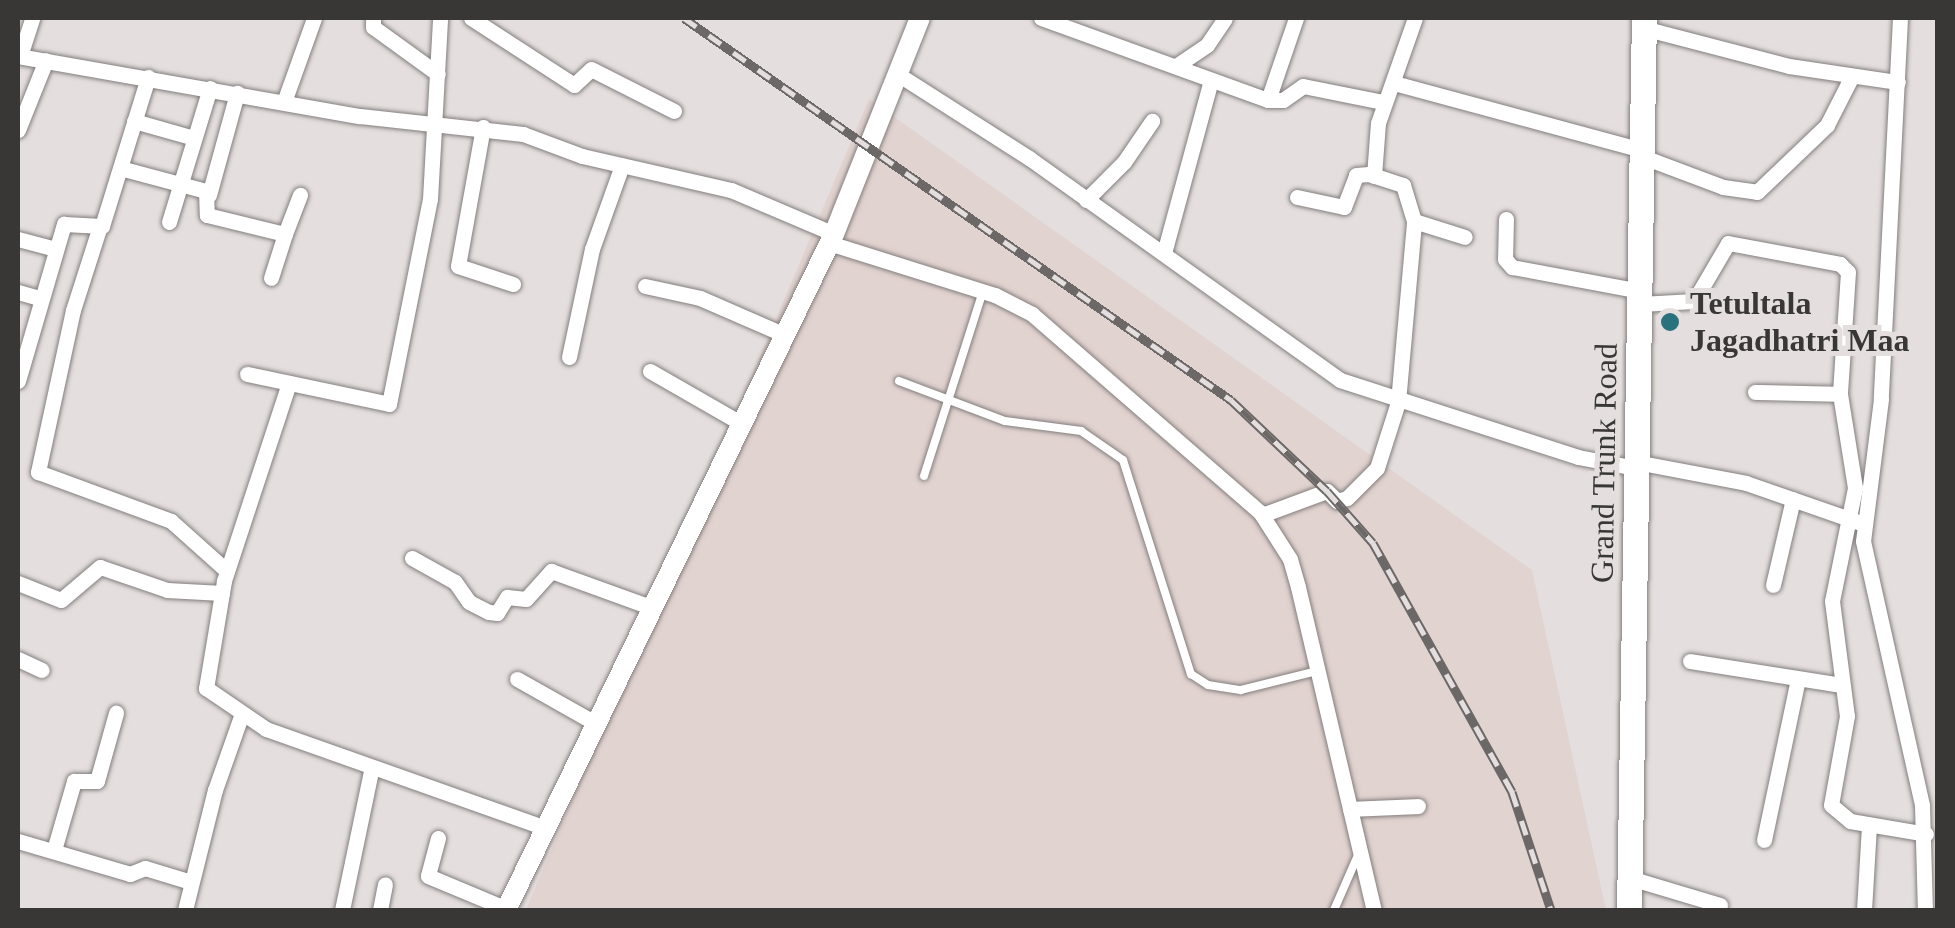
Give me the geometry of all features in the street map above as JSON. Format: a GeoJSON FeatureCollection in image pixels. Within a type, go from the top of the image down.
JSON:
{"type":"FeatureCollection","features":[{"type":"Feature","properties":{"kind":"main road","name":"Grand Trunk Road"},"geometry":{"type":"LineString","coordinates":[[1629,910],[1640,297],[1638,152],[1644,23]]}},
{"type":"Feature","properties":{"kind":"street"},"geometry":{"type":"LineString","coordinates":[[32,18],[19,56],[284,102],[437,125],[483,127],[731,190],[832,239],[983,291],[1068,341],[1262,514],[1290,560],[1374,910]]}},
{"type":"Feature","properties":{"kind":"street"},"geometry":{"type":"LineString","coordinates":[[284,102],[314,18]]}},
{"type":"Feature","properties":{"kind":"street"},"geometry":{"type":"LineString","coordinates":[[373,18],[373,27],[438,74]]}},
{"type":"Feature","properties":{"kind":"street"},"geometry":{"type":"LineString","coordinates":[[247,374],[390,404],[423,243],[437,125],[440,18]]}},
{"type":"Feature","properties":{"kind":"street"},"geometry":{"type":"LineString","coordinates":[[471,18],[574,86],[591,69],[674,112]]}},
{"type":"Feature","properties":{"kind":"street"},"geometry":{"type":"LineString","coordinates":[[438,838],[428,876],[506,910],[832,239],[917,18]]}},
{"type":"Feature","properties":{"kind":"street"},"geometry":{"type":"LineString","coordinates":[[1040,18],[1268,100],[1283,100],[1302,86],[1383,102]]}},
{"type":"Feature","properties":{"kind":"street"},"geometry":{"type":"LineString","coordinates":[[1176,66],[1207,44],[1225,18]]}},
{"type":"Feature","properties":{"kind":"street"},"geometry":{"type":"LineString","coordinates":[[1268,100],[1296,18]]}},
{"type":"Feature","properties":{"kind":"street"},"geometry":{"type":"LineString","coordinates":[[1374,176],[1383,102],[1394,82],[1415,18]]}},
{"type":"Feature","properties":{"kind":"street"},"geometry":{"type":"LineString","coordinates":[[1900,18],[1881,399],[1856,522],[1832,601],[1846,736],[1831,804],[1840,818],[1926,834]]}},
{"type":"Feature","properties":{"kind":"street"},"geometry":{"type":"LineString","coordinates":[[1644,23],[1852,76],[1898,82]]}},
{"type":"Feature","properties":{"kind":"street"},"geometry":{"type":"LineString","coordinates":[[18,130],[46,60]]}},
{"type":"Feature","properties":{"kind":"street"},"geometry":{"type":"LineString","coordinates":[[896,73],[1164,252],[1323,370],[1398,402],[1636,465],[1746,483],[1856,522]]}},
{"type":"Feature","properties":{"kind":"street"},"geometry":{"type":"LineString","coordinates":[[148,76],[72,310],[38,472],[171,522],[227,571]]}},
{"type":"Feature","properties":{"kind":"street"},"geometry":{"type":"LineString","coordinates":[[1394,82],[1638,152],[1723,187],[1757,192],[1827,125],[1852,76]]}},
{"type":"Feature","properties":{"kind":"street"},"geometry":{"type":"LineString","coordinates":[[1164,252],[1211,80]]}},
{"type":"Feature","properties":{"kind":"street"},"geometry":{"type":"LineString","coordinates":[[169,222],[210,88]]}},
{"type":"Feature","properties":{"kind":"street"},"geometry":{"type":"LineString","coordinates":[[237,93],[208,196],[207,216],[286,234]]}},
{"type":"Feature","properties":{"kind":"street"},"geometry":{"type":"LineString","coordinates":[[1086,200],[1124,162],[1152,120]]}},
{"type":"Feature","properties":{"kind":"street"},"geometry":{"type":"LineString","coordinates":[[134,121],[194,138]]}},
{"type":"Feature","properties":{"kind":"street"},"geometry":{"type":"LineString","coordinates":[[483,127],[458,266],[513,284]]}},
{"type":"Feature","properties":{"kind":"street"},"geometry":{"type":"LineString","coordinates":[[570,357],[592,249],[622,165]]}},
{"type":"Feature","properties":{"kind":"street"},"geometry":{"type":"LineString","coordinates":[[120,168],[208,196]]}},
{"type":"Feature","properties":{"kind":"street"},"geometry":{"type":"LineString","coordinates":[[1262,514],[1327,491],[1338,500],[1347,498],[1366,484],[1382,458],[1398,402],[1414,221],[1404,185],[1356,175],[1344,206],[1298,197]]}},
{"type":"Feature","properties":{"kind":"street"},"geometry":{"type":"LineString","coordinates":[[271,278],[300,195]]}},
{"type":"Feature","properties":{"kind":"street"},"geometry":{"type":"LineString","coordinates":[[1506,219],[1505,259],[1512,267],[1640,297],[1694,300],[1728,243],[1840,264],[1848,272],[1840,394],[1855,478],[1856,522],[1865,570],[1913,756],[1926,834],[1925,910]]}},
{"type":"Feature","properties":{"kind":"street"},"geometry":{"type":"LineString","coordinates":[[1414,221],[1465,238]]}},
{"type":"Feature","properties":{"kind":"street"},"geometry":{"type":"LineString","coordinates":[[18,381],[39,298],[65,222],[99,229]]}},
{"type":"Feature","properties":{"kind":"street"},"geometry":{"type":"LineString","coordinates":[[18,239],[55,249]]}},
{"type":"Feature","properties":{"kind":"street"},"geometry":{"type":"LineString","coordinates":[[645,286],[700,298],[785,335]]}},
{"type":"Feature","properties":{"kind":"street"},"geometry":{"type":"LineString","coordinates":[[18,292],[39,298]]}},
{"type":"Feature","properties":{"kind":"street"},"geometry":{"type":"LineString","coordinates":[[650,371],[742,424]]}},
{"type":"Feature","properties":{"kind":"street"},"geometry":{"type":"LineString","coordinates":[[289,383],[227,571],[204,681],[242,716],[546,828]]}},
{"type":"Feature","properties":{"kind":"street"},"geometry":{"type":"LineString","coordinates":[[1755,392],[1840,394]]}},
{"type":"Feature","properties":{"kind":"street"},"geometry":{"type":"LineString","coordinates":[[1773,585],[1793,499]]}},
{"type":"Feature","properties":{"kind":"street"},"geometry":{"type":"LineString","coordinates":[[412,558],[455,582],[469,602],[490,612],[497,613],[507,597],[526,598],[551,570],[653,608]]}},
{"type":"Feature","properties":{"kind":"street"},"geometry":{"type":"LineString","coordinates":[[18,583],[60,600],[100,567],[167,590],[222,593]]}},
{"type":"Feature","properties":{"kind":"street"},"geometry":{"type":"LineString","coordinates":[[18,659],[42,670]]}},
{"type":"Feature","properties":{"kind":"street"},"geometry":{"type":"LineString","coordinates":[[1690,660],[1842,686]]}},
{"type":"Feature","properties":{"kind":"street"},"geometry":{"type":"LineString","coordinates":[[516,679],[596,724]]}},
{"type":"Feature","properties":{"kind":"street"},"geometry":{"type":"LineString","coordinates":[[1764,840],[1798,679]]}},
{"type":"Feature","properties":{"kind":"street"},"geometry":{"type":"LineString","coordinates":[[54,850],[74,781],[96,781],[116,713]]}},
{"type":"Feature","properties":{"kind":"street"},"geometry":{"type":"LineString","coordinates":[[185,910],[242,716]]}},
{"type":"Feature","properties":{"kind":"street"},"geometry":{"type":"LineString","coordinates":[[342,910],[372,767]]}},
{"type":"Feature","properties":{"kind":"street"},"geometry":{"type":"LineString","coordinates":[[1350,809],[1418,806]]}},
{"type":"Feature","properties":{"kind":"street"},"geometry":{"type":"LineString","coordinates":[[1864,910],[1868,826]]}},
{"type":"Feature","properties":{"kind":"street"},"geometry":{"type":"LineString","coordinates":[[18,840],[130,874],[146,868],[192,882]]}},
{"type":"Feature","properties":{"kind":"street"},"geometry":{"type":"LineString","coordinates":[[1630,878],[1720,904]]}},
{"type":"Feature","properties":{"kind":"street"},"geometry":{"type":"LineString","coordinates":[[380,910],[386,884]]}},
{"type":"Feature","properties":{"kind":"lane"},"geometry":{"type":"LineString","coordinates":[[924,476],[983,291]]}},
{"type":"Feature","properties":{"kind":"lane"},"geometry":{"type":"LineString","coordinates":[[898,380],[945,402],[1005,422],[1081,431],[1123,460],[1179,652],[1192,674],[1208,685],[1241,690],[1318,671]]}},
{"type":"Feature","properties":{"kind":"lane"},"geometry":{"type":"LineString","coordinates":[[1334,910],[1360,850]]}},
{"type":"Feature","properties":{"kind":"shaded area"},"geometry":{"type":"Polygon","coordinates":[[[869,99],[1532,570],[1606,910],[526,910],[869,99]]]}},
{"type":"Feature","properties":{"kind":"railway"},"geometry":{"type":"LineString","coordinates":[[684,18],[1231,400],[1327,491],[1373,543],[1512,792],[1551,910]]}},
{"type":"Feature","properties":{"kind":"place","name":"Tetultala Jagadhatri Maa"},"geometry":{"type":"Point","coordinates":[1670,322]}}]}
